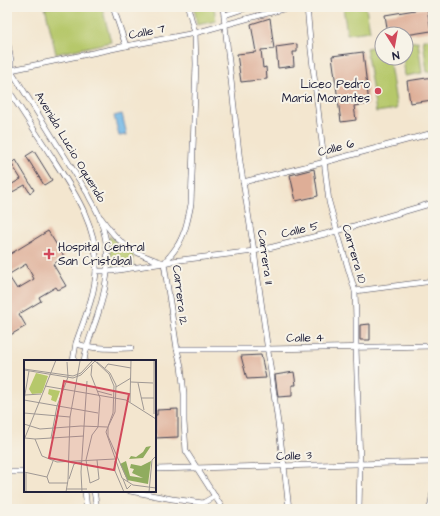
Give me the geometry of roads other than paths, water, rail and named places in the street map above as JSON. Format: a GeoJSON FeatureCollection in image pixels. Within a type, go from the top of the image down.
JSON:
{"type":"FeatureCollection","features":[{"type":"Feature","properties":{"kind":"street"},"geometry":{"type":"LineString","coordinates":[[113,7],[126,46]]}},
{"type":"Feature","properties":{"kind":"street","name":"Carrera 12"},"geometry":{"type":"LineString","coordinates":[[188,7],[195,33],[196,64],[191,204],[188,222],[183,236],[164,263],[181,366],[184,394],[186,451],[223,509]]}},
{"type":"Feature","properties":{"kind":"street","name":"Carrera 11"},"geometry":{"type":"LineString","coordinates":[[224,7],[243,182],[268,349],[289,509]]}},
{"type":"Feature","properties":{"kind":"street"},"geometry":{"type":"LineString","coordinates":[[225,15],[248,7]]}},
{"type":"Feature","properties":{"kind":"street","name":"Calle 7"},"geometry":{"type":"LineString","coordinates":[[9,72],[126,46],[195,33],[290,7]]}},
{"type":"Feature","properties":{"kind":"street","name":"Carrera 10"},"geometry":{"type":"LineString","coordinates":[[306,7],[329,202],[355,292],[360,464],[359,509]]}},
{"type":"Feature","properties":{"kind":"street"},"geometry":{"type":"LineString","coordinates":[[7,39],[12,61],[9,72]]}},
{"type":"Feature","properties":{"kind":"street","name":"Avenida Lucio Oquendo"},"geometry":{"type":"LineString","coordinates":[[7,64],[9,72],[88,194],[98,215],[105,237],[108,258],[106,283],[98,313],[86,347],[84,360]]}},
{"type":"Feature","properties":{"kind":"street","name":"Avenida Lucio Oquendo"},"geometry":{"type":"LineString","coordinates":[[7,88],[67,180],[87,217],[91,231],[95,250],[96,271],[90,304],[76,344],[73,360]]}},
{"type":"Feature","properties":{"kind":"street","name":"Calle 6"},"geometry":{"type":"LineString","coordinates":[[243,182],[433,133]]}},
{"type":"Feature","properties":{"kind":"street"},"geometry":{"type":"LineString","coordinates":[[67,180],[76,175]]}},
{"type":"Feature","properties":{"kind":"street","name":"Calle 5"},"geometry":{"type":"LineString","coordinates":[[96,271],[133,268],[172,261],[254,251],[337,232],[433,203]]}},
{"type":"Feature","properties":{"kind":"street"},"geometry":{"type":"LineString","coordinates":[[98,215],[116,238],[128,247],[151,259],[164,263]]}},
{"type":"Feature","properties":{"kind":"street"},"geometry":{"type":"LineString","coordinates":[[133,268],[139,265],[142,261],[138,253]]}},
{"type":"Feature","properties":{"kind":"street"},"geometry":{"type":"LineString","coordinates":[[355,292],[433,281]]}},
{"type":"Feature","properties":{"kind":"street"},"geometry":{"type":"LineString","coordinates":[[76,344],[86,347],[116,349],[132,348]]}},
{"type":"Feature","properties":{"kind":"street","name":"Calle 4"},"geometry":{"type":"LineString","coordinates":[[177,349],[433,346]]}},
{"type":"Feature","properties":{"kind":"street","name":"Calle 3"},"geometry":{"type":"LineString","coordinates":[[156,469],[433,462]]}},
{"type":"Feature","properties":{"kind":"street"},"geometry":{"type":"LineString","coordinates":[[7,472],[24,472]]}},
{"type":"Feature","properties":{"kind":"street"},"geometry":{"type":"LineString","coordinates":[[84,492],[87,509]]}},
{"type":"Feature","properties":{"kind":"street"},"geometry":{"type":"LineString","coordinates":[[94,492],[97,509]]}},
{"type":"Feature","properties":{"kind":"street"},"geometry":{"type":"LineString","coordinates":[[135,492],[203,503],[215,496]]}},
{"type":"Feature","properties":{"kind":"street"},"geometry":{"type":"LineString","coordinates":[[430,509],[433,492]]}},
{"type":"Feature","properties":{"kind":"water"},"geometry":{"type":"Polygon","coordinates":[[[122,114],[127,135],[119,136],[114,116],[122,114]]]}},
{"type":"Feature","properties":{"kind":"place","name":"Liceo Pedro María Morantes"},"geometry":{"type":"Point","coordinates":[378,91]}},
{"type":"Feature","properties":{"kind":"place","name":"Hospital Central San Cristóbal"},"geometry":{"type":"Point","coordinates":[49,254]}}]}
